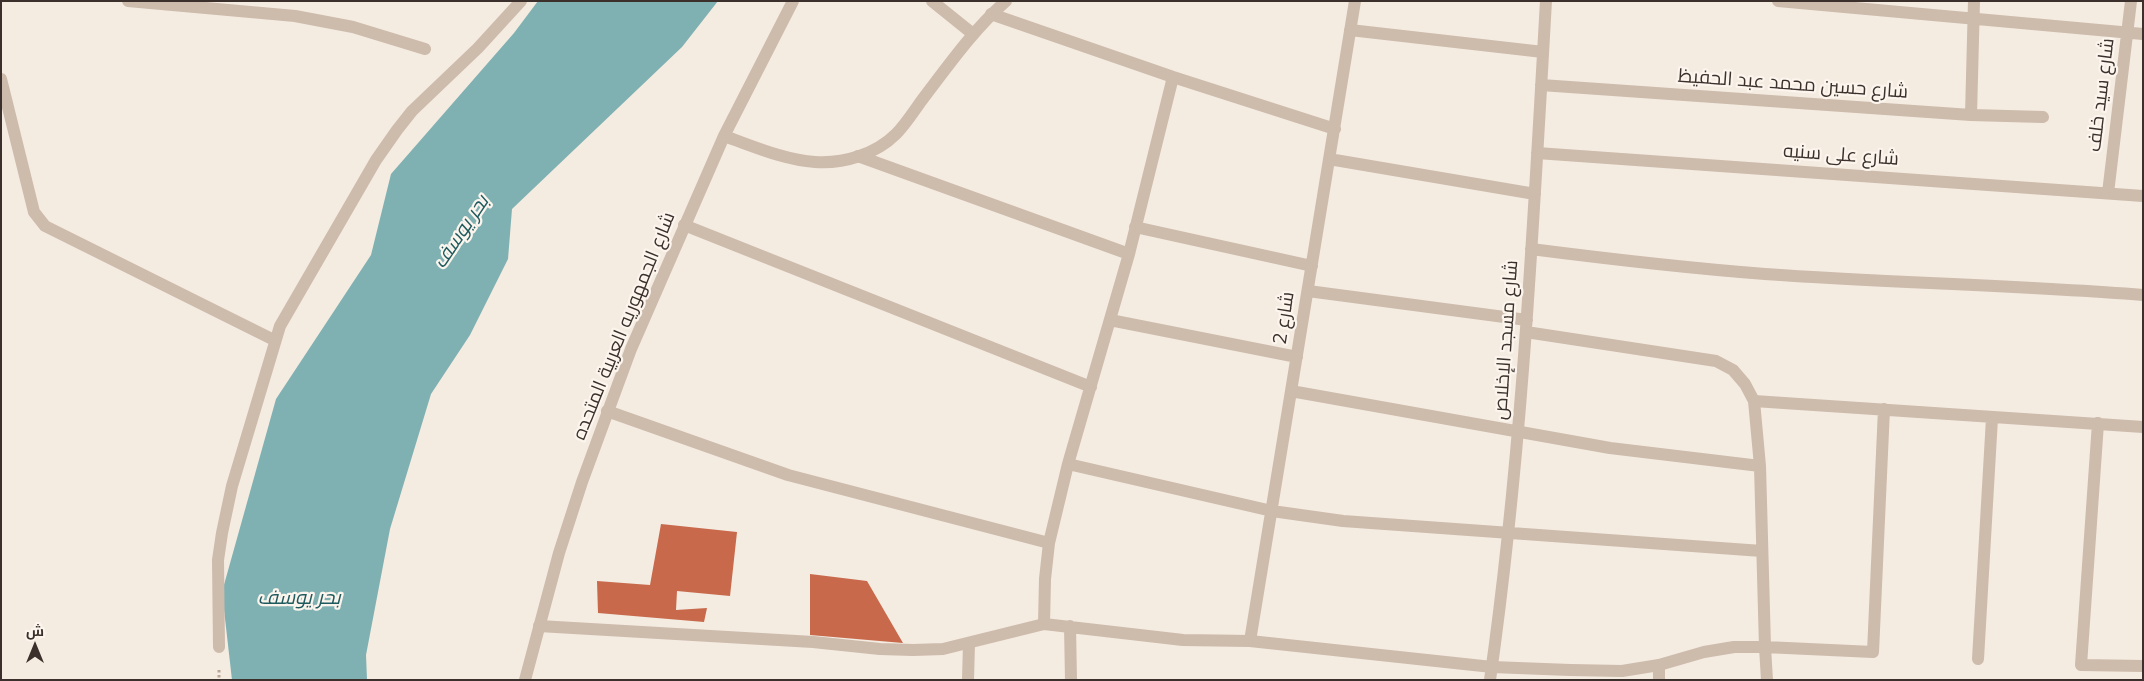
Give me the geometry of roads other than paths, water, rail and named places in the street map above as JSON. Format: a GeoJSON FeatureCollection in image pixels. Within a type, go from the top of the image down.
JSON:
{"type":"FeatureCollection","features":[{"type":"Feature","properties":{"kind":"street"},"geometry":{"type":"LineString","coordinates":[[128,1],[295,16],[353,27],[426,48]]}},
{"type":"Feature","properties":{"kind":"street"},"geometry":{"type":"LineString","coordinates":[[219,647],[218,560],[222,533],[232,486],[274,340],[280,326],[376,160],[397,130],[412,111],[478,48],[521,1]]}},
{"type":"Feature","properties":{"kind":"street","name":"شارع الجمهوريه العربية المتحده"},"geometry":{"type":"LineString","coordinates":[[525,680],[538,626],[562,544],[607,411],[650,304],[724,136],[793,1]]}},
{"type":"Feature","properties":{"kind":"street"},"geometry":{"type":"LineString","coordinates":[[932,1],[973,34]]}},
{"type":"Feature","properties":{"kind":"street"},"geometry":{"type":"LineString","coordinates":[[724,136],[793,159],[815,162],[837,162],[879,147],[896,134],[973,34],[1006,1]]}},
{"type":"Feature","properties":{"kind":"street","name":"شارع 2"},"geometry":{"type":"LineString","coordinates":[[1250,641],[1355,1]]}},
{"type":"Feature","properties":{"kind":"street","name":"شارع مسجد الإخلاص"},"geometry":{"type":"LineString","coordinates":[[1491,673],[1518,431],[1538,153],[1546,1]]}},
{"type":"Feature","properties":{"kind":"street"},"geometry":{"type":"LineString","coordinates":[[1778,1],[2143,34]]}},
{"type":"Feature","properties":{"kind":"street"},"geometry":{"type":"LineString","coordinates":[[1971,115],[1974,1]]}},
{"type":"Feature","properties":{"kind":"street","name":"شارع سيد خلف"},"geometry":{"type":"LineString","coordinates":[[2108,193],[2131,1]]}},
{"type":"Feature","properties":{"kind":"street"},"geometry":{"type":"LineString","coordinates":[[991,14],[1173,77],[1334,129]]}},
{"type":"Feature","properties":{"kind":"street"},"geometry":{"type":"LineString","coordinates":[[1350,30],[1543,52]]}},
{"type":"Feature","properties":{"kind":"street"},"geometry":{"type":"LineString","coordinates":[[1044,624],[1044,579],[1049,544],[1068,464],[1129,254],[1173,77]]}},
{"type":"Feature","properties":{"kind":"street"},"geometry":{"type":"LineString","coordinates":[[1,79],[34,212],[45,226],[274,340]]}},
{"type":"Feature","properties":{"kind":"street","name":"شارع حسين محمد عبد الحفيظ"},"geometry":{"type":"LineString","coordinates":[[1541,85],[1971,115],[2042,117]]}},
{"type":"Feature","properties":{"kind":"street","name":"شارع على سنيه"},"geometry":{"type":"LineString","coordinates":[[1538,153],[2143,196]]}},
{"type":"Feature","properties":{"kind":"street"},"geometry":{"type":"LineString","coordinates":[[858,156],[1129,254]]}},
{"type":"Feature","properties":{"kind":"street"},"geometry":{"type":"LineString","coordinates":[[1329,159],[1535,194]]}},
{"type":"Feature","properties":{"kind":"street"},"geometry":{"type":"LineString","coordinates":[[684,225],[1091,387]]}},
{"type":"Feature","properties":{"kind":"street"},"geometry":{"type":"LineString","coordinates":[[1135,227],[1312,266]]}},
{"type":"Feature","properties":{"kind":"street"},"geometry":{"type":"LineString","coordinates":[[1531,249],[1664,266],[1767,274],[2042,287],[2143,296]]}},
{"type":"Feature","properties":{"kind":"street"},"geometry":{"type":"LineString","coordinates":[[1308,291],[1526,326],[1716,361],[1733,370],[1745,384],[1754,401],[1760,466],[1767,680]]}},
{"type":"Feature","properties":{"kind":"street"},"geometry":{"type":"LineString","coordinates":[[1110,320],[1297,358]]}},
{"type":"Feature","properties":{"kind":"street"},"geometry":{"type":"LineString","coordinates":[[1291,392],[1610,448],[1760,466]]}},
{"type":"Feature","properties":{"kind":"street"},"geometry":{"type":"LineString","coordinates":[[1754,401],[1992,418],[2143,426]]}},
{"type":"Feature","properties":{"kind":"street"},"geometry":{"type":"LineString","coordinates":[[538,626],[813,642],[880,649],[943,649],[1044,624],[1182,640],[1250,641],[1491,673],[1622,671],[1659,665],[1704,652],[1734,647],[1873,652],[1884,409]]}},
{"type":"Feature","properties":{"kind":"street"},"geometry":{"type":"LineString","coordinates":[[607,411],[788,475],[1049,544]]}},
{"type":"Feature","properties":{"kind":"street"},"geometry":{"type":"LineString","coordinates":[[1978,659],[1992,418]]}},
{"type":"Feature","properties":{"kind":"street"},"geometry":{"type":"LineString","coordinates":[[2098,423],[2081,665],[2143,666]]}},
{"type":"Feature","properties":{"kind":"street"},"geometry":{"type":"LineString","coordinates":[[1068,464],[1272,510],[1343,521],[1762,551]]}},
{"type":"Feature","properties":{"kind":"street"},"geometry":{"type":"LineString","coordinates":[[1070,626],[1072,680]]}},
{"type":"Feature","properties":{"kind":"street"},"geometry":{"type":"LineString","coordinates":[[968,643],[968,680]]}},
{"type":"Feature","properties":{"kind":"street"},"geometry":{"type":"LineString","coordinates":[[1659,665],[1659,680]]}},
{"type":"Feature","properties":{"kind":"water","name":"بحر يوسف"},"geometry":{"type":"Polygon","coordinates":[[[538,1],[718,1],[682,47],[512,209],[508,259],[470,335],[431,394],[390,529],[366,655],[367,680],[232,680],[222,592],[276,399],[371,255],[391,174],[514,33],[538,1]]]}}]}
